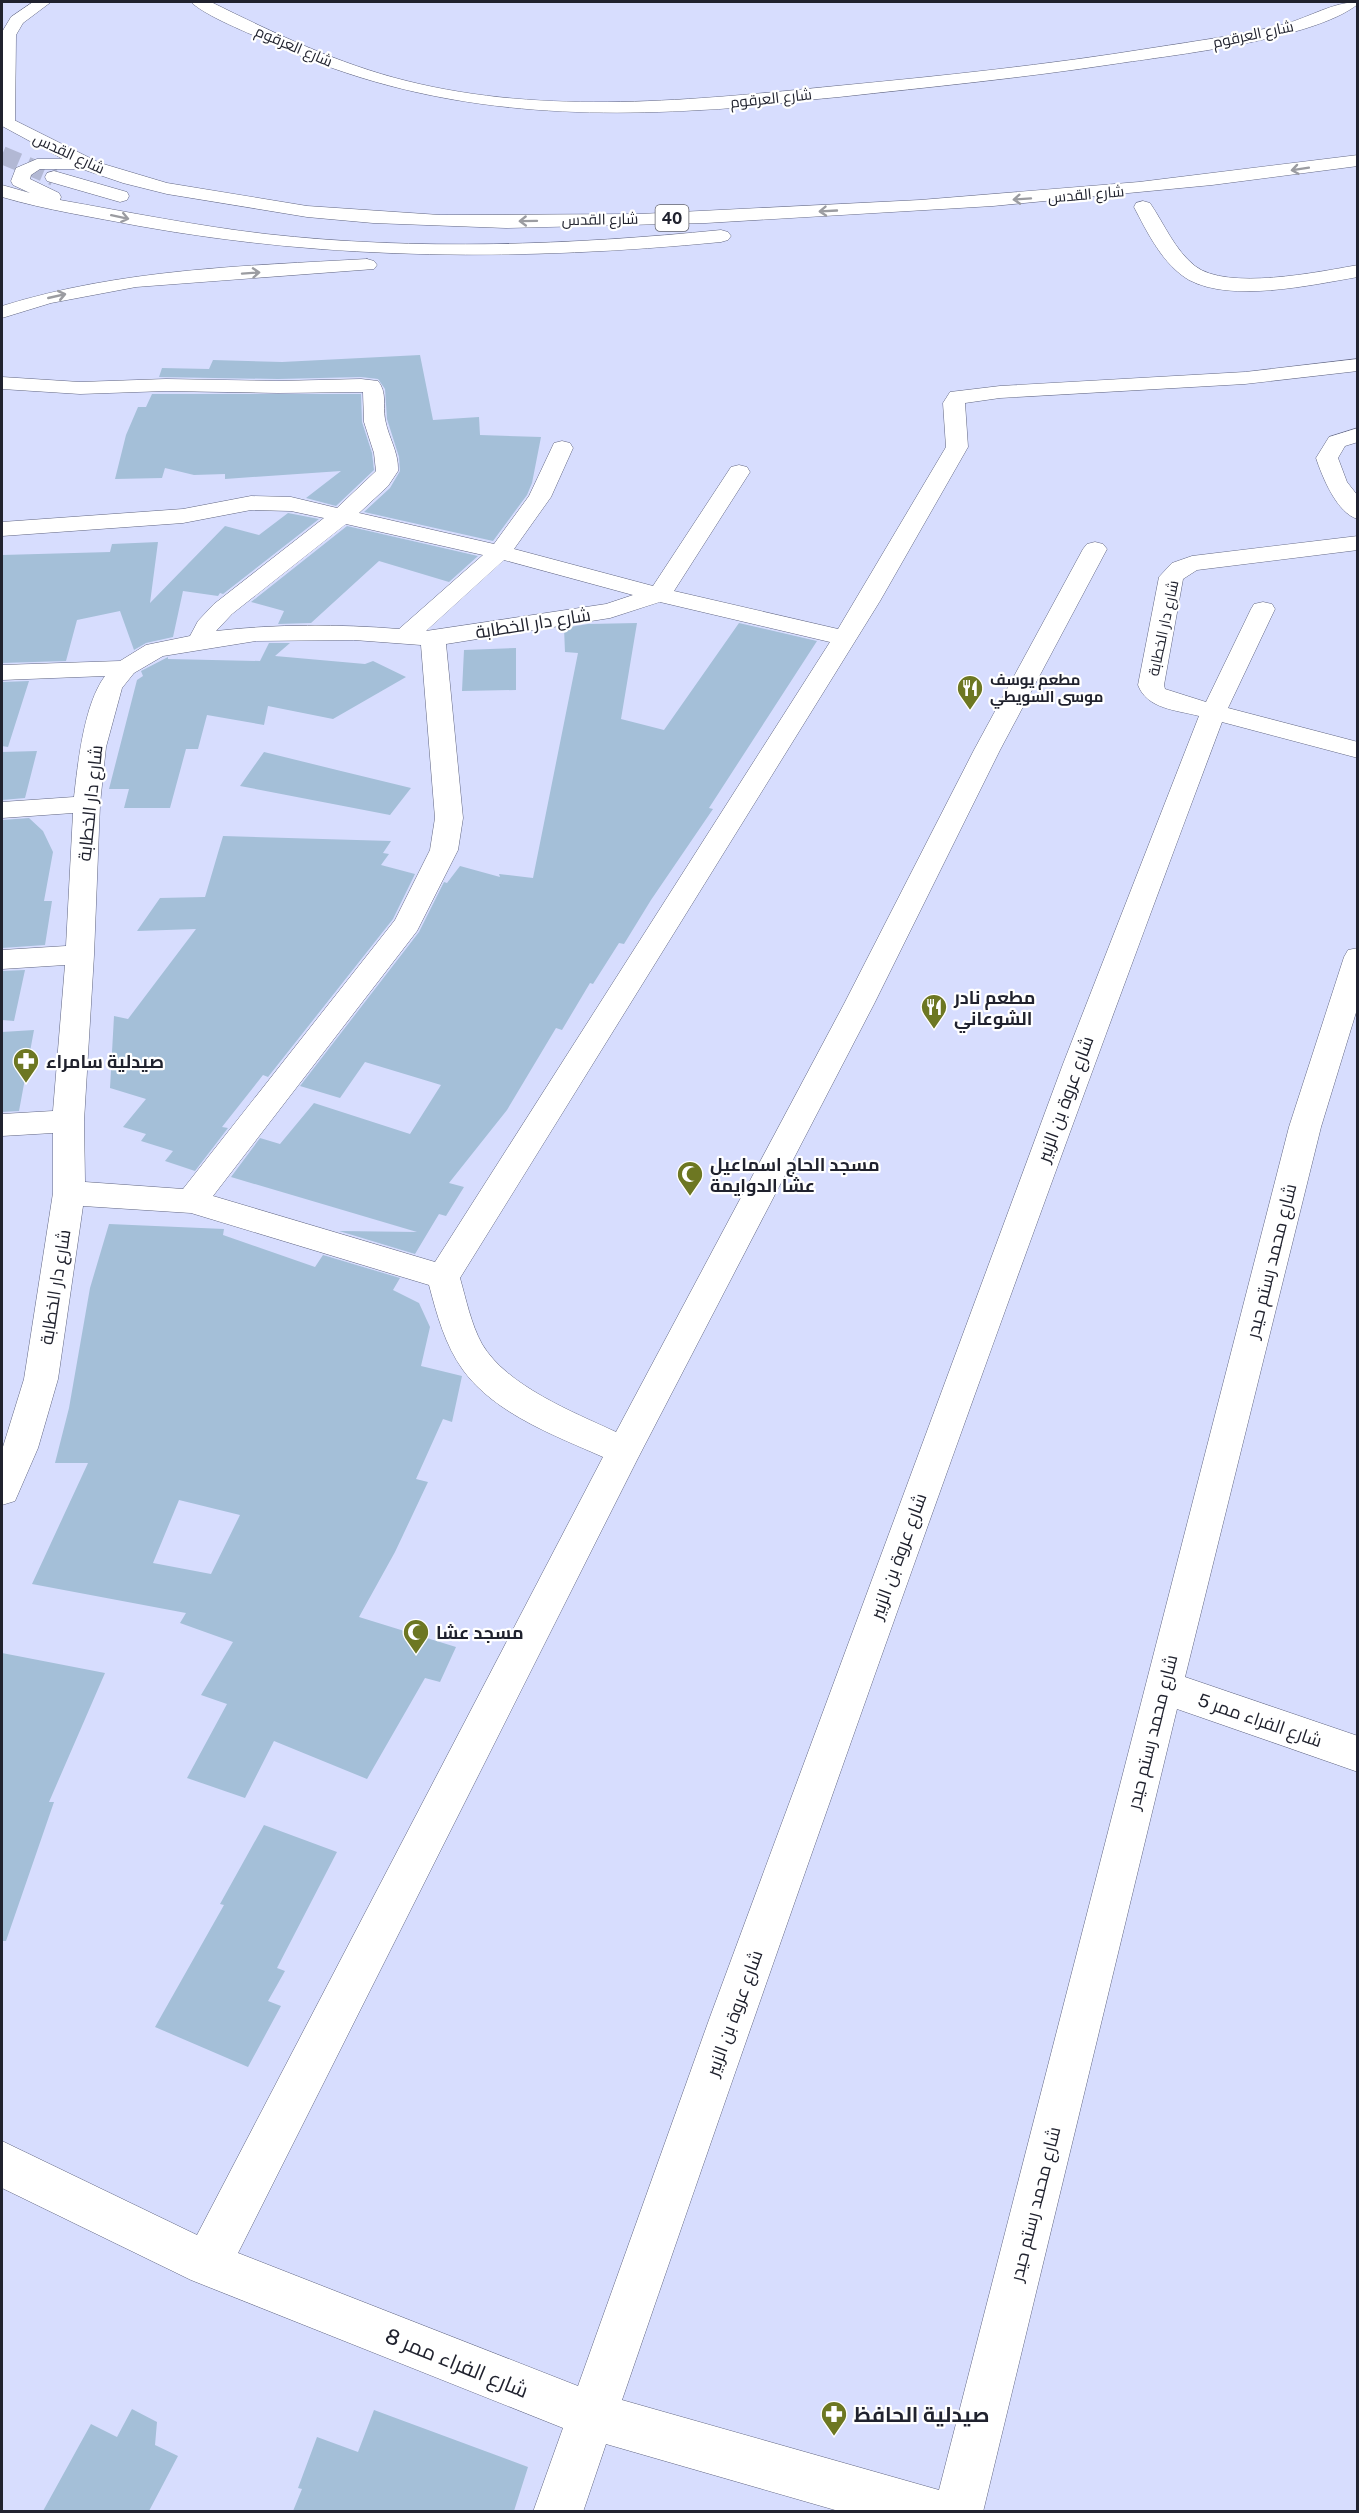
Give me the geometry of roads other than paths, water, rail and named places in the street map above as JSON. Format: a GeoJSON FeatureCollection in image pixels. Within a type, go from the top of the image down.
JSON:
{"type":"FeatureCollection","features":[{"type":"Feature","properties":{"kind":"main road"},"geometry":{"type":"LineString","coordinates":[[4,121],[8,35],[17,20],[43,2]]}},
{"type":"Feature","properties":{"kind":"main road","name":"شارع العرقوم"},"geometry":{"type":"LineString","coordinates":[[199,2],[309,54],[368,75],[417,88],[494,100],[579,107],[637,108],[702,105],[1104,61],[1262,34],[1311,21],[1351,2]]}},
{"type":"Feature","properties":{"kind":"main road","name":"شارع القدس"},"geometry":{"type":"LineString","coordinates":[[4,121],[93,166],[138,180],[210,197],[294,210],[414,220],[715,217],[913,207],[1160,188],[1358,160]]}},
{"type":"Feature","properties":{"kind":"main road"},"geometry":{"type":"LineString","coordinates":[[19,150],[31,135]]}},
{"type":"Feature","properties":{"kind":"main road"},"geometry":{"type":"LineString","coordinates":[[2,168],[60,162],[93,166]]}},
{"type":"Feature","properties":{"kind":"main road"},"geometry":{"type":"LineString","coordinates":[[37,164],[22,172],[20,181],[79,208]]}},
{"type":"Feature","properties":{"kind":"main road","name":"شارع القدس"},"geometry":{"type":"LineString","coordinates":[[54,177],[109,194],[193,214],[266,226],[406,236],[528,237],[770,230],[1164,204]]}},
{"type":"Feature","properties":{"kind":"main road"},"geometry":{"type":"LineString","coordinates":[[1185,201],[1358,178]]}},
{"type":"Feature","properties":{"kind":"main road"},"geometry":{"type":"LineString","coordinates":[[2,191],[170,227],[255,239],[378,250],[484,252],[638,245]]}},
{"type":"Feature","properties":{"kind":"main road"},"geometry":{"type":"LineString","coordinates":[[1143,207],[1174,255],[1197,275],[1211,281],[1232,284],[1293,280],[1358,271]]}},
{"type":"Feature","properties":{"kind":"main road"},"geometry":{"type":"LineString","coordinates":[[2,312],[32,301],[120,282],[542,255],[770,230]]}},
{"type":"Feature","properties":{"kind":"main road"},"geometry":{"type":"LineString","coordinates":[[624,1452],[543,1412],[504,1388],[476,1362],[456,1323],[443,1277],[845,638],[957,447],[954,403],[958,398],[1000,392],[1245,378],[1358,365]]}},
{"type":"Feature","properties":{"kind":"main road"},"geometry":{"type":"LineString","coordinates":[[2,383],[80,388],[166,385],[370,386],[373,389],[375,421],[387,473],[379,483],[341,516],[223,609],[207,626],[199,640]]}},
{"type":"Feature","properties":{"kind":"main road"},"geometry":{"type":"LineString","coordinates":[[1358,434],[1337,442],[1327,459],[1336,483],[1358,512]]}},
{"type":"Feature","properties":{"kind":"main road"},"geometry":{"type":"LineString","coordinates":[[191,1202],[406,924],[444,850],[448,818],[419,637],[500,552],[540,497],[562,448]]}},
{"type":"Feature","properties":{"kind":"main road"},"geometry":{"type":"LineString","coordinates":[[659,595],[740,472]]}},
{"type":"Feature","properties":{"kind":"main road"},"geometry":{"type":"LineString","coordinates":[[2,529],[183,516],[251,503],[291,504],[500,552],[659,595],[845,638]]}},
{"type":"Feature","properties":{"kind":"main road","name":"شارع دار الخطابة"},"geometry":{"type":"LineString","coordinates":[[1358,543],[1224,558],[1179,568],[1172,578],[1151,685],[1154,693],[1161,698],[1358,750]]}},
{"type":"Feature","properties":{"kind":"main road"},"geometry":{"type":"LineString","coordinates":[[207,2264],[624,1452],[860,1004],[987,750],[1095,549]]}},
{"type":"Feature","properties":{"kind":"main road","name":"شارع دار الخطابة"},"geometry":{"type":"LineString","coordinates":[[2,1490],[21,1448],[41,1379],[69,1193],[68,1121],[80,955],[87,804],[93,747],[110,687],[125,668],[155,650],[199,640],[256,634],[354,633],[419,637],[610,610],[659,595]]}},
{"type":"Feature","properties":{"kind":"main road","name":"شارع عروة بن الزبير"},"geometry":{"type":"LineString","coordinates":[[558,2511],[728,2028],[1078,1064],[1214,712],[1263,609]]}},
{"type":"Feature","properties":{"kind":"main road"},"geometry":{"type":"LineString","coordinates":[[2,672],[125,668]]}},
{"type":"Feature","properties":{"kind":"main road"},"geometry":{"type":"LineString","coordinates":[[2,810],[87,804]]}},
{"type":"Feature","properties":{"kind":"main road"},"geometry":{"type":"LineString","coordinates":[[2,959],[80,955]]}},
{"type":"Feature","properties":{"kind":"main road","name":"شارع محمد رستم حيدر"},"geometry":{"type":"LineString","coordinates":[[958,2511],[1305,1127],[1358,957]]}},
{"type":"Feature","properties":{"kind":"main road"},"geometry":{"type":"LineString","coordinates":[[2,1125],[68,1121]]}},
{"type":"Feature","properties":{"kind":"main road"},"geometry":{"type":"LineString","coordinates":[[69,1193],[191,1202],[443,1277]]}},
{"type":"Feature","properties":{"kind":"main road","name":"شارع الفراء ممر 5"},"geometry":{"type":"LineString","coordinates":[[1163,1687],[1358,1754]]}},
{"type":"Feature","properties":{"kind":"main road","name":"شارع الفراء ممر 8"},"geometry":{"type":"LineString","coordinates":[[2,2164],[207,2264],[593,2416],[931,2511]]}},
{"type":"Feature","properties":{"kind":"tunnel"},"geometry":{"type":"LineString","coordinates":[[2,155],[54,177]]}},
{"type":"Feature","properties":{"kind":"place","name":"مطعم يوسف موسى السويطي"},"geometry":{"type":"Point","coordinates":[970,711]}},
{"type":"Feature","properties":{"kind":"place","name":"مطعم نادر الشوعاني"},"geometry":{"type":"Point","coordinates":[934,1030]}},
{"type":"Feature","properties":{"kind":"place","name":"صيدلية سامراء"},"geometry":{"type":"Point","coordinates":[26,1084]}},
{"type":"Feature","properties":{"kind":"place","name":"مسجد الحاج اسماعيل عشا الدوايمة"},"geometry":{"type":"Point","coordinates":[690,1197]}},
{"type":"Feature","properties":{"kind":"place","name":"مسجد عشا"},"geometry":{"type":"Point","coordinates":[416,1655]}},
{"type":"Feature","properties":{"kind":"place","name":"صيدلية الحافظ"},"geometry":{"type":"Point","coordinates":[834,2437]}}]}
